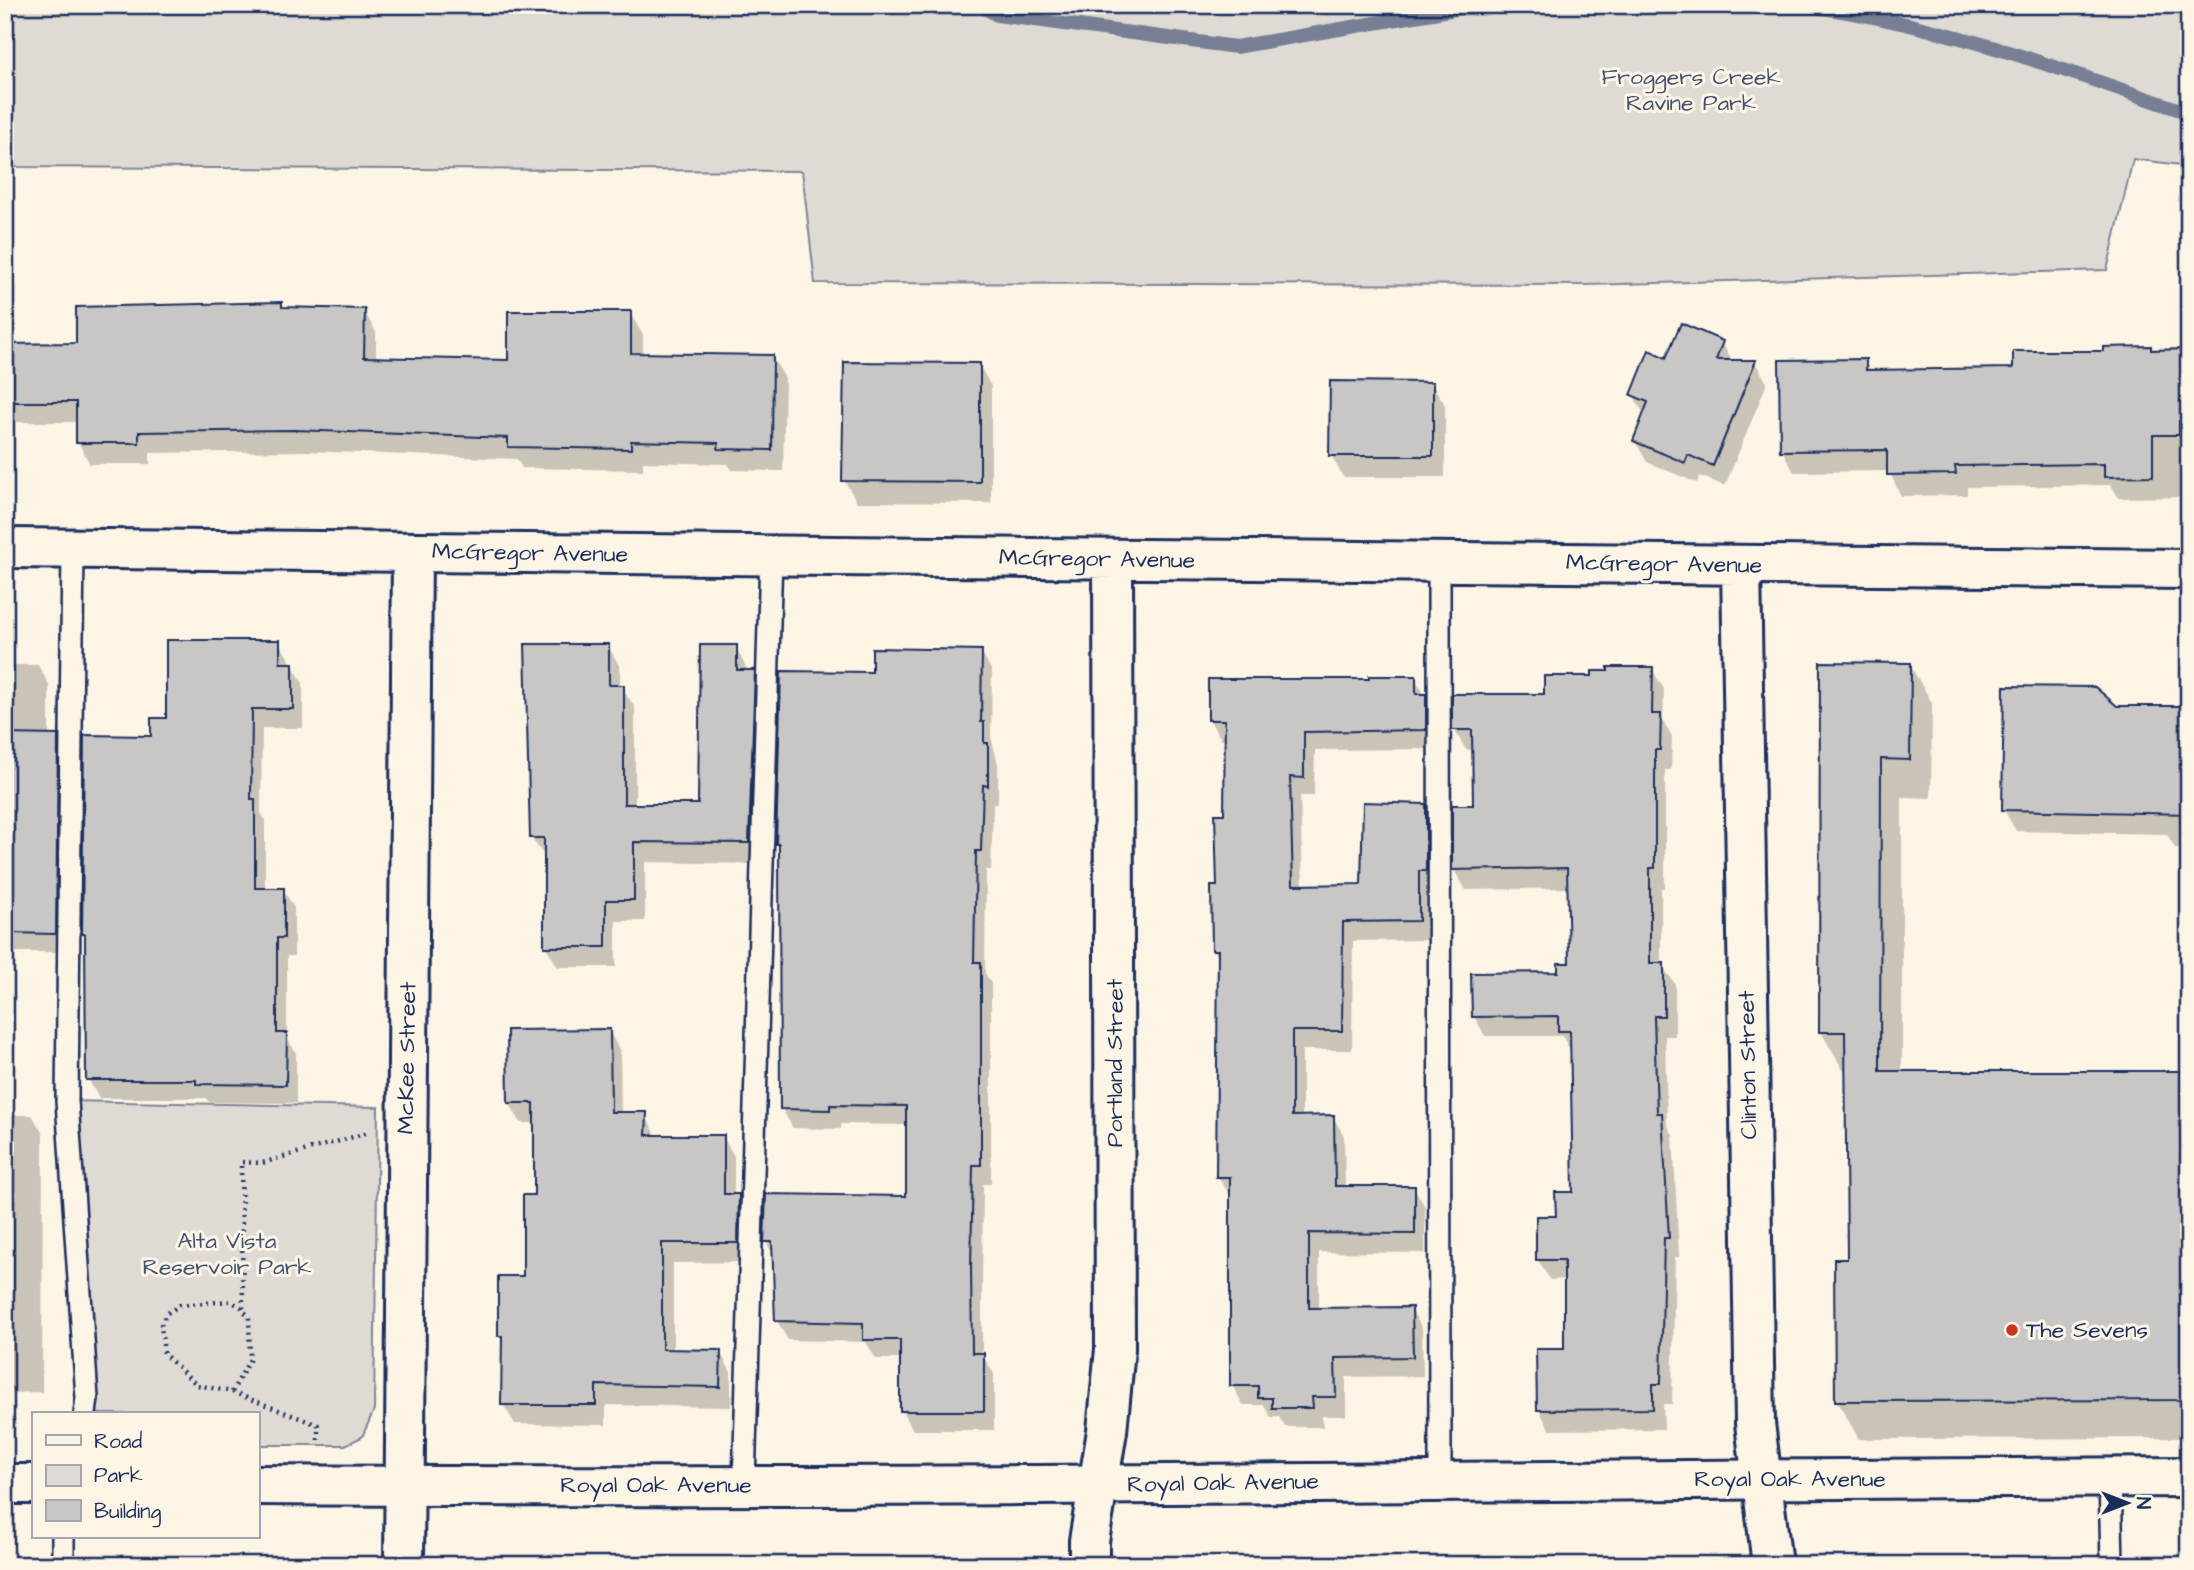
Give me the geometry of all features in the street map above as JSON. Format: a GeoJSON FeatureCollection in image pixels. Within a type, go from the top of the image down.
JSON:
{"type":"FeatureCollection","features":[{"type":"Feature","properties":{"kind":"street","name":"McGregor Avenue"},"geometry":{"type":"LineString","coordinates":[[5,548],[2189,569]]}},
{"type":"Feature","properties":{"kind":"street","name":"McKee Street"},"geometry":{"type":"LineString","coordinates":[[404,1565],[402,1485],[412,552]]}},
{"type":"Feature","properties":{"kind":"street","name":"Portland Street"},"geometry":{"type":"LineString","coordinates":[[1089,1565],[1089,1541],[1099,1485],[1115,1349],[1114,560]]}},
{"type":"Feature","properties":{"kind":"street","name":"Clinton Street"},"geometry":{"type":"LineString","coordinates":[[1741,565],[1755,1423],[1772,1565]]}},
{"type":"Feature","properties":{"kind":"street","name":"Royal Oak Avenue"},"geometry":{"type":"LineString","coordinates":[[259,1485],[1099,1485],[1440,1479],[2189,1477]]}},
{"type":"Feature","properties":{"kind":"street"},"geometry":{"type":"LineString","coordinates":[[5,1484],[32,1484]]}},
{"type":"Feature","properties":{"kind":"lane"},"geometry":{"type":"LineString","coordinates":[[73,548],[67,1101],[87,1398],[85,1412]]}},
{"type":"Feature","properties":{"kind":"lane"},"geometry":{"type":"LineString","coordinates":[[744,1485],[771,555]]}},
{"type":"Feature","properties":{"kind":"lane"},"geometry":{"type":"LineString","coordinates":[[1439,562],[1440,1479]]}},
{"type":"Feature","properties":{"kind":"lane"},"geometry":{"type":"LineString","coordinates":[[2110,1477],[2112,1565]]}},
{"type":"Feature","properties":{"kind":"lane"},"geometry":{"type":"LineString","coordinates":[[63,1538],[63,1565]]}},
{"type":"Feature","properties":{"kind":"path"},"geometry":{"type":"LineString","coordinates":[[232,1392],[250,1359],[251,1325],[243,1308],[241,1162],[262,1163],[371,1132]]}},
{"type":"Feature","properties":{"kind":"path"},"geometry":{"type":"LineString","coordinates":[[243,1308],[230,1301],[180,1305],[166,1314],[161,1325],[164,1354],[197,1385],[232,1392],[318,1425],[318,1442]]}},
{"type":"Feature","properties":{"kind":"green space","name":"Froggers Creek Ravine Park"},"geometry":{"type":"Polygon","coordinates":[[[5,5],[2189,5],[2189,166],[2133,159],[2107,270],[1586,285],[815,283],[802,171],[5,167],[5,5]]]}},
{"type":"Feature","properties":{"kind":"green space","name":"Alta Vista Reservoir Park"},"geometry":{"type":"Polygon","coordinates":[[[67,1101],[378,1107],[374,1410],[362,1437],[345,1445],[259,1445],[259,1412],[85,1412],[67,1101]]]}},
{"type":"Feature","properties":{"kind":"building"},"geometry":{"type":"Polygon","coordinates":[[[282,302],[282,307],[365,309],[364,357],[508,360],[508,311],[631,311],[631,353],[773,355],[772,450],[718,449],[718,443],[631,441],[631,449],[508,447],[508,438],[294,430],[139,432],[139,443],[76,443],[76,402],[5,402],[5,344],[76,343],[76,307],[282,302]]]}},
{"type":"Feature","properties":{"kind":"building"},"geometry":{"type":"Polygon","coordinates":[[[1681,323],[1723,341],[1716,360],[1756,360],[1713,466],[1688,455],[1685,463],[1633,441],[1648,402],[1631,395],[1649,350],[1666,358],[1681,323]]]}},
{"type":"Feature","properties":{"kind":"building"},"geometry":{"type":"Polygon","coordinates":[[[2151,346],[2151,350],[2189,349],[2189,421],[2179,421],[2179,435],[2153,435],[2153,476],[2104,477],[2104,464],[1955,466],[1956,474],[1887,475],[1887,450],[1780,451],[1779,360],[1866,359],[1866,370],[2013,368],[2013,351],[2103,351],[2103,347],[2151,346]]]}},
{"type":"Feature","properties":{"kind":"building"},"geometry":{"type":"Polygon","coordinates":[[[844,362],[980,363],[980,482],[842,481],[844,362]]]}},
{"type":"Feature","properties":{"kind":"building"},"geometry":{"type":"Polygon","coordinates":[[[1330,381],[1433,382],[1433,456],[1329,456],[1330,381]]]}},
{"type":"Feature","properties":{"kind":"building"},"geometry":{"type":"Polygon","coordinates":[[[166,640],[280,640],[280,663],[293,663],[293,709],[252,709],[251,799],[255,799],[255,888],[284,888],[284,938],[277,938],[277,1033],[287,1033],[286,1085],[196,1084],[196,1080],[86,1080],[85,934],[82,934],[84,735],[151,736],[151,718],[166,718],[166,640]]]}},
{"type":"Feature","properties":{"kind":"building"},"geometry":{"type":"Polygon","coordinates":[[[525,644],[609,644],[609,685],[624,685],[624,804],[698,804],[700,645],[737,645],[737,670],[755,670],[749,843],[634,842],[634,900],[606,900],[606,947],[544,947],[544,838],[530,838],[525,644]]]}},
{"type":"Feature","properties":{"kind":"building"},"geometry":{"type":"Polygon","coordinates":[[[872,648],[982,650],[981,722],[984,722],[984,743],[988,743],[988,786],[983,785],[981,851],[976,851],[974,962],[981,962],[981,1165],[973,1165],[971,1268],[972,1353],[984,1353],[984,1411],[900,1411],[900,1340],[863,1340],[863,1323],[775,1321],[772,1242],[764,1242],[766,1194],[906,1196],[906,1106],[830,1105],[830,1110],[780,1109],[779,844],[776,844],[781,671],[872,672],[872,648]]]}},
{"type":"Feature","properties":{"kind":"building"},"geometry":{"type":"Polygon","coordinates":[[[1820,662],[1911,663],[1910,760],[1881,759],[1880,1071],[2189,1071],[2189,1400],[1835,1401],[1834,1259],[1847,1259],[1845,1032],[1819,1032],[1820,662]]]}},
{"type":"Feature","properties":{"kind":"building"},"geometry":{"type":"Polygon","coordinates":[[[1608,667],[1653,667],[1652,714],[1661,714],[1660,750],[1655,750],[1655,868],[1650,868],[1650,963],[1664,963],[1664,1016],[1654,1016],[1657,1113],[1662,1113],[1669,1238],[1664,1238],[1661,1384],[1653,1384],[1653,1409],[1537,1410],[1536,1349],[1564,1349],[1564,1260],[1536,1260],[1536,1216],[1556,1216],[1555,1192],[1573,1192],[1570,1031],[1558,1031],[1558,1016],[1472,1017],[1471,973],[1558,972],[1558,963],[1569,963],[1567,868],[1452,870],[1452,805],[1473,805],[1472,730],[1452,730],[1452,694],[1544,694],[1544,676],[1592,676],[1592,671],[1608,671],[1608,667]]]}},
{"type":"Feature","properties":{"kind":"building"},"geometry":{"type":"Polygon","coordinates":[[[1369,676],[1416,676],[1416,694],[1426,694],[1426,730],[1304,732],[1304,778],[1290,777],[1293,885],[1361,884],[1363,802],[1426,804],[1426,871],[1419,871],[1419,921],[1343,922],[1342,1031],[1292,1031],[1292,1116],[1334,1115],[1335,1186],[1415,1186],[1415,1234],[1309,1233],[1309,1308],[1412,1307],[1413,1357],[1335,1358],[1336,1397],[1312,1397],[1313,1408],[1272,1408],[1272,1398],[1258,1398],[1258,1386],[1230,1386],[1230,1177],[1216,1177],[1218,950],[1212,950],[1211,886],[1217,886],[1215,814],[1224,814],[1225,720],[1208,720],[1208,679],[1369,679],[1369,676]]]}},
{"type":"Feature","properties":{"kind":"building"},"geometry":{"type":"Polygon","coordinates":[[[2004,686],[2095,687],[2117,706],[2189,706],[2189,814],[2002,810],[2004,686]]]}},
{"type":"Feature","properties":{"kind":"building"},"geometry":{"type":"Polygon","coordinates":[[[5,734],[58,735],[56,934],[5,933],[5,734]]]}},
{"type":"Feature","properties":{"kind":"building"},"geometry":{"type":"Polygon","coordinates":[[[610,1029],[611,1112],[647,1112],[646,1135],[724,1135],[724,1194],[739,1194],[738,1243],[662,1243],[662,1349],[721,1350],[720,1387],[596,1385],[596,1405],[501,1405],[502,1336],[498,1336],[498,1276],[523,1276],[523,1195],[534,1195],[534,1103],[508,1103],[507,1030],[610,1029]]]}},
{"type":"Feature","properties":{"kind":"waterway"},"geometry":{"type":"LineString","coordinates":[[980,5],[997,15],[1236,47],[1479,5]]}},
{"type":"Feature","properties":{"kind":"waterway"},"geometry":{"type":"LineString","coordinates":[[1800,5],[1899,22],[1997,48],[2189,113]]}},
{"type":"Feature","properties":{"kind":"place","name":"The Sevens"},"geometry":{"type":"Point","coordinates":[2012,1330]}}]}
